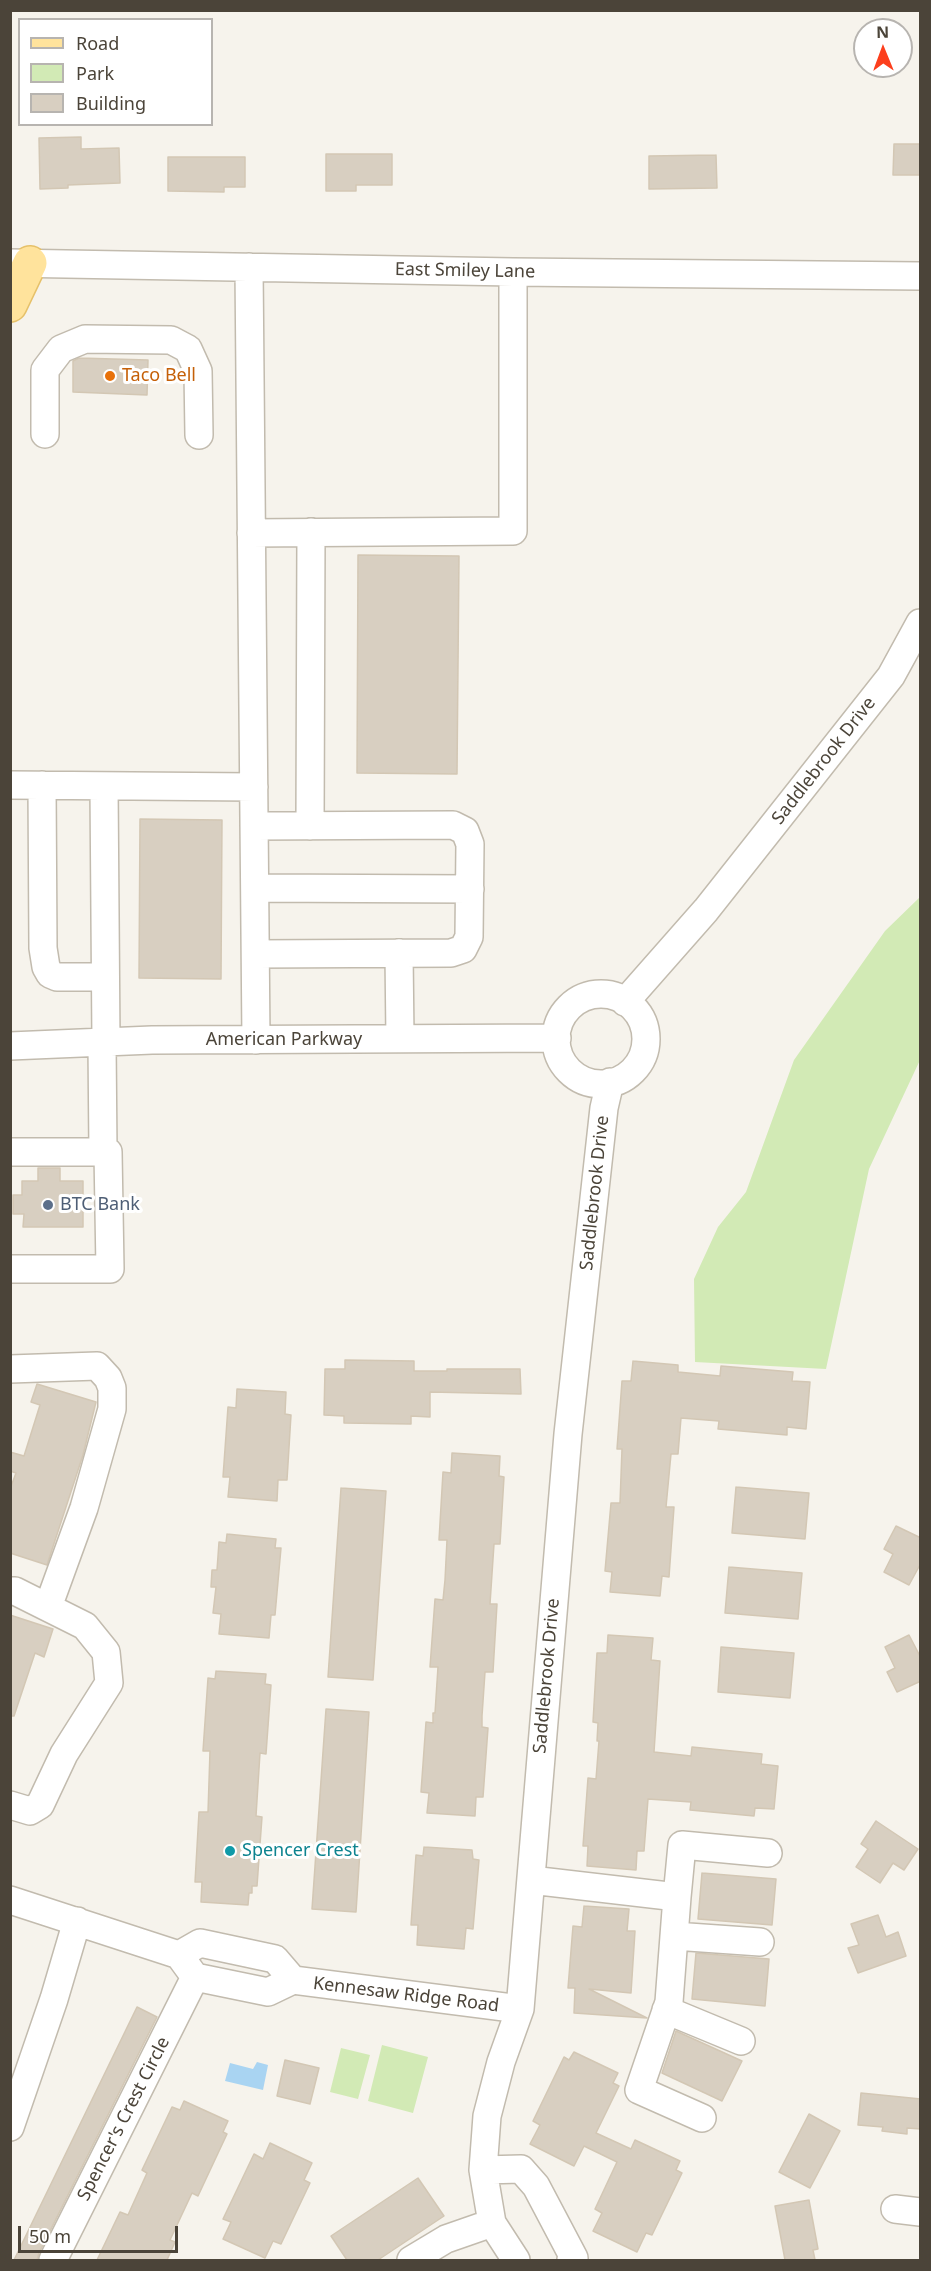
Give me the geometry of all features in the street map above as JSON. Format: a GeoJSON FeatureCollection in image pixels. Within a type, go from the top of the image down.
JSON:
{"type":"FeatureCollection","features":[{"type":"Feature","properties":{"kind":"main road"},"geometry":{"type":"LineString","coordinates":[[10,304],[20,263]]}},
{"type":"Feature","properties":{"kind":"street","name":"East Smiley Lane"},"geometry":{"type":"LineString","coordinates":[[20,263],[513,272],[921,276]]}},
{"type":"Feature","properties":{"kind":"street"},"geometry":{"type":"LineString","coordinates":[[249,267],[256,1040]]}},
{"type":"Feature","properties":{"kind":"street"},"geometry":{"type":"LineString","coordinates":[[251,533],[513,531],[513,272]]}},
{"type":"Feature","properties":{"kind":"street"},"geometry":{"type":"LineString","coordinates":[[45,434],[45,370],[61,349],[85,339],[171,340],[188,349],[198,371],[199,435]]}},
{"type":"Feature","properties":{"kind":"street"},"geometry":{"type":"LineString","coordinates":[[310,826],[311,532]]}},
{"type":"Feature","properties":{"kind":"street","name":"Saddlebrook Drive"},"geometry":{"type":"LineString","coordinates":[[625,1002],[706,910],[883,686],[921,623]]}},
{"type":"Feature","properties":{"kind":"street"},"geometry":{"type":"LineString","coordinates":[[10,785],[254,787]]}},
{"type":"Feature","properties":{"kind":"street"},"geometry":{"type":"LineString","coordinates":[[42,785],[43,937],[46,967],[50,974],[57,977],[105,977]]}},
{"type":"Feature","properties":{"kind":"street"},"geometry":{"type":"LineString","coordinates":[[103,1152],[104,786]]}},
{"type":"Feature","properties":{"kind":"street"},"geometry":{"type":"LineString","coordinates":[[254,826],[453,825],[465,831],[470,844],[470,937],[463,949],[451,953],[256,954]]}},
{"type":"Feature","properties":{"kind":"street"},"geometry":{"type":"LineString","coordinates":[[255,888],[470,889]]}},
{"type":"Feature","properties":{"kind":"street"},"geometry":{"type":"LineString","coordinates":[[399,953],[400,1039]]}},
{"type":"Feature","properties":{"kind":"street"},"geometry":{"type":"LineString","coordinates":[[593,994],[612,994],[625,1002],[638,1011],[647,1033],[647,1049],[640,1064],[626,1078],[595,1085],[575,1077],[564,1066],[557,1054],[558,1024],[565,1010],[578,999],[593,994]]}},
{"type":"Feature","properties":{"kind":"street","name":"American Parkway"},"geometry":{"type":"LineString","coordinates":[[10,1046],[256,1040],[557,1038]]}},
{"type":"Feature","properties":{"kind":"street","name":"Saddlebrook Drive"},"geometry":{"type":"LineString","coordinates":[[516,2260],[492,2223],[483,2170],[487,2116],[501,2062],[520,2009],[568,1434],[604,1108],[610,1082]]}},
{"type":"Feature","properties":{"kind":"street"},"geometry":{"type":"LineString","coordinates":[[10,1152],[108,1152],[110,1269],[10,1269]]}},
{"type":"Feature","properties":{"kind":"street"},"geometry":{"type":"LineString","coordinates":[[10,1370],[97,1366],[108,1378],[112,1388],[112,1409],[84,1508],[48,1607]]}},
{"type":"Feature","properties":{"kind":"street"},"geometry":{"type":"LineString","coordinates":[[10,1591],[15,1591],[85,1626],[106,1652],[109,1683],[64,1754],[40,1805],[30,1811],[10,1805]]}},
{"type":"Feature","properties":{"kind":"street"},"geometry":{"type":"LineString","coordinates":[[702,2118],[639,2090],[669,2002],[682,1845],[768,1853]]}},
{"type":"Feature","properties":{"kind":"street"},"geometry":{"type":"LineString","coordinates":[[531,1880],[677,1897]]}},
{"type":"Feature","properties":{"kind":"street"},"geometry":{"type":"LineString","coordinates":[[10,1900],[179,1955],[195,1977]]}},
{"type":"Feature","properties":{"kind":"street"},"geometry":{"type":"LineString","coordinates":[[11,2122],[54,1998],[77,1921]]}},
{"type":"Feature","properties":{"kind":"street"},"geometry":{"type":"LineString","coordinates":[[674,1936],[760,1942]]}},
{"type":"Feature","properties":{"kind":"street","name":"Kennesaw Ridge Road"},"geometry":{"type":"LineString","coordinates":[[179,1955],[200,1943],[275,1959],[292,1980]]}},
{"type":"Feature","properties":{"kind":"street","name":"Kennesaw Ridge Road"},"geometry":{"type":"LineString","coordinates":[[195,1977],[268,1992],[292,1980],[520,2009]]}},
{"type":"Feature","properties":{"kind":"street","name":"Spencer's Crest Circle"},"geometry":{"type":"LineString","coordinates":[[53,2260],[195,1977]]}},
{"type":"Feature","properties":{"kind":"street"},"geometry":{"type":"LineString","coordinates":[[666,2010],[741,2041]]}},
{"type":"Feature","properties":{"kind":"street"},"geometry":{"type":"LineString","coordinates":[[483,2170],[521,2169],[536,2186],[574,2258],[572,2260]]}},
{"type":"Feature","properties":{"kind":"street"},"geometry":{"type":"LineString","coordinates":[[411,2260],[446,2239],[492,2223]]}},
{"type":"Feature","properties":{"kind":"green space"},"geometry":{"type":"Polygon","coordinates":[[[920,897],[920,1060],[869,1169],[826,1369],[695,1362],[694,1279],[718,1227],[746,1192],[794,1060],[885,931],[920,897]]]}},
{"type":"Feature","properties":{"kind":"green space"},"geometry":{"type":"Polygon","coordinates":[[[382,2045],[428,2057],[413,2113],[368,2101],[382,2045]]]}},
{"type":"Feature","properties":{"kind":"green space"},"geometry":{"type":"Polygon","coordinates":[[[341,2048],[370,2055],[358,2099],[330,2092],[341,2048]]]}},
{"type":"Feature","properties":{"kind":"water"},"geometry":{"type":"Polygon","coordinates":[[[257,2062],[268,2065],[263,2090],[225,2081],[230,2063],[253,2069],[257,2062]]]}},
{"type":"Feature","properties":{"kind":"building"},"geometry":{"type":"Polygon","coordinates":[[[81,137],[81,149],[119,148],[120,183],[68,185],[68,188],[40,189],[39,138],[81,137]]]}},
{"type":"Feature","properties":{"kind":"building"},"geometry":{"type":"Polygon","coordinates":[[[894,144],[921,144],[921,175],[893,175],[894,144]]]}},
{"type":"Feature","properties":{"kind":"building"},"geometry":{"type":"Polygon","coordinates":[[[326,154],[392,154],[392,185],[356,185],[356,191],[326,191],[326,154]]]}},
{"type":"Feature","properties":{"kind":"building"},"geometry":{"type":"Polygon","coordinates":[[[716,155],[717,188],[649,189],[649,156],[716,155]]]}},
{"type":"Feature","properties":{"kind":"building"},"geometry":{"type":"Polygon","coordinates":[[[168,157],[245,157],[245,187],[224,187],[224,192],[168,191],[168,157]]]}},
{"type":"Feature","properties":{"kind":"building","name":"Taco Bell"},"geometry":{"type":"Polygon","coordinates":[[[79,358],[148,360],[147,395],[73,392],[73,361],[79,358]]]}},
{"type":"Feature","properties":{"kind":"building"},"geometry":{"type":"Polygon","coordinates":[[[358,555],[459,556],[457,774],[357,773],[358,555]]]}},
{"type":"Feature","properties":{"kind":"building"},"geometry":{"type":"Polygon","coordinates":[[[140,819],[222,820],[221,979],[139,978],[140,819]]]}},
{"type":"Feature","properties":{"kind":"building","name":"BTC Bank"},"geometry":{"type":"Polygon","coordinates":[[[38,1168],[60,1168],[60,1181],[83,1181],[83,1227],[23,1227],[24,1214],[13,1214],[13,1195],[22,1195],[22,1181],[38,1181],[38,1168]]]}},
{"type":"Feature","properties":{"kind":"building"},"geometry":{"type":"Polygon","coordinates":[[[345,1360],[414,1361],[414,1371],[520,1369],[521,1394],[430,1392],[430,1417],[411,1416],[411,1424],[344,1423],[344,1416],[324,1415],[325,1369],[345,1369],[345,1360]]]}},
{"type":"Feature","properties":{"kind":"building"},"geometry":{"type":"Polygon","coordinates":[[[633,1361],[678,1365],[678,1372],[720,1376],[721,1366],[793,1372],[792,1381],[810,1382],[806,1429],[787,1427],[787,1435],[718,1429],[719,1421],[681,1418],[678,1454],[671,1454],[666,1507],[674,1507],[669,1577],[662,1576],[660,1596],[610,1592],[612,1572],[605,1571],[611,1503],[620,1503],[622,1449],[617,1449],[622,1381],[631,1381],[633,1361]]]}},
{"type":"Feature","properties":{"kind":"building"},"geometry":{"type":"Polygon","coordinates":[[[37,1384],[96,1402],[83,1455],[47,1565],[10,1553],[10,1489],[16,1473],[10,1471],[10,1452],[24,1456],[40,1405],[31,1402],[37,1384]]]}},
{"type":"Feature","properties":{"kind":"building"},"geometry":{"type":"Polygon","coordinates":[[[237,1389],[286,1392],[285,1414],[291,1415],[287,1480],[278,1480],[277,1501],[228,1497],[230,1477],[223,1477],[228,1407],[236,1408],[237,1389]]]}},
{"type":"Feature","properties":{"kind":"building"},"geometry":{"type":"Polygon","coordinates":[[[452,1453],[500,1456],[499,1476],[504,1477],[500,1544],[494,1544],[490,1604],[497,1604],[493,1672],[485,1672],[482,1716],[482,1727],[488,1728],[483,1797],[476,1797],[475,1816],[427,1813],[429,1793],[421,1792],[426,1722],[433,1723],[433,1713],[435,1713],[438,1667],[430,1667],[435,1599],[443,1600],[445,1580],[447,1540],[439,1540],[443,1472],[451,1473],[452,1453]]]}},
{"type":"Feature","properties":{"kind":"building"},"geometry":{"type":"Polygon","coordinates":[[[736,1487],[809,1493],[805,1539],[732,1533],[736,1487]]]}},
{"type":"Feature","properties":{"kind":"building"},"geometry":{"type":"Polygon","coordinates":[[[341,1488],[386,1491],[373,1680],[328,1677],[341,1488]]]}},
{"type":"Feature","properties":{"kind":"building"},"geometry":{"type":"Polygon","coordinates":[[[896,1526],[921,1538],[921,1563],[909,1585],[884,1572],[893,1554],[884,1549],[896,1526]]]}},
{"type":"Feature","properties":{"kind":"building"},"geometry":{"type":"Polygon","coordinates":[[[227,1534],[276,1539],[275,1548],[281,1548],[275,1615],[271,1615],[269,1638],[219,1634],[221,1614],[213,1613],[216,1587],[211,1587],[212,1570],[217,1570],[219,1542],[226,1543],[227,1534]]]}},
{"type":"Feature","properties":{"kind":"building"},"geometry":{"type":"Polygon","coordinates":[[[729,1567],[802,1573],[798,1619],[725,1613],[729,1567]]]}},
{"type":"Feature","properties":{"kind":"building"},"geometry":{"type":"Polygon","coordinates":[[[10,1615],[53,1629],[44,1657],[35,1653],[14,1716],[10,1716],[10,1615]]]}},
{"type":"Feature","properties":{"kind":"building"},"geometry":{"type":"Polygon","coordinates":[[[608,1635],[653,1638],[651,1660],[660,1661],[654,1752],[691,1756],[692,1747],[762,1754],[761,1764],[778,1766],[774,1809],[755,1808],[754,1816],[690,1810],[691,1802],[648,1799],[644,1851],[637,1851],[636,1870],[587,1866],[588,1846],[583,1846],[588,1778],[596,1779],[599,1741],[597,1741],[598,1723],[593,1722],[597,1653],[607,1653],[608,1635]]]}},
{"type":"Feature","properties":{"kind":"building"},"geometry":{"type":"Polygon","coordinates":[[[909,1635],[921,1658],[921,1681],[897,1692],[887,1672],[895,1668],[885,1647],[909,1635]]]}},
{"type":"Feature","properties":{"kind":"building"},"geometry":{"type":"Polygon","coordinates":[[[721,1647],[794,1653],[790,1698],[718,1692],[721,1647]]]}},
{"type":"Feature","properties":{"kind":"building"},"geometry":{"type":"Polygon","coordinates":[[[216,1671],[266,1674],[265,1684],[271,1685],[266,1754],[260,1753],[256,1816],[262,1817],[257,1886],[252,1886],[248,1905],[201,1902],[202,1882],[195,1882],[199,1812],[208,1812],[210,1751],[203,1751],[208,1678],[215,1679],[216,1671]]]}},
{"type":"Feature","properties":{"kind":"building"},"geometry":{"type":"Polygon","coordinates":[[[326,1709],[369,1712],[356,1912],[312,1909],[326,1709]]]}},
{"type":"Feature","properties":{"kind":"building"},"geometry":{"type":"Polygon","coordinates":[[[876,1821],[918,1849],[904,1870],[893,1863],[880,1883],[856,1867],[868,1849],[861,1844],[876,1821]]]}},
{"type":"Feature","properties":{"kind":"building"},"geometry":{"type":"Polygon","coordinates":[[[424,1847],[472,1850],[473,1859],[479,1860],[473,1929],[466,1928],[464,1949],[417,1945],[418,1925],[411,1925],[416,1855],[423,1856],[424,1847]]]}},
{"type":"Feature","properties":{"kind":"building"},"geometry":{"type":"Polygon","coordinates":[[[702,1873],[776,1879],[772,1925],[698,1919],[702,1873]]]}},
{"type":"Feature","properties":{"kind":"building"},"geometry":{"type":"Polygon","coordinates":[[[584,1906],[629,1909],[627,1931],[635,1931],[631,1993],[589,1989],[647,2018],[574,2013],[575,1988],[568,1988],[573,1926],[582,1927],[584,1906]]]}},
{"type":"Feature","properties":{"kind":"building"},"geometry":{"type":"Polygon","coordinates":[[[878,1915],[886,1937],[898,1932],[906,1956],[858,1973],[848,1948],[859,1945],[851,1924],[878,1915]]]}},
{"type":"Feature","properties":{"kind":"building"},"geometry":{"type":"Polygon","coordinates":[[[696,1953],[769,1959],[765,2006],[692,1999],[696,1953]]]}},
{"type":"Feature","properties":{"kind":"building"},"geometry":{"type":"Polygon","coordinates":[[[137,2007],[157,2017],[37,2260],[14,2260],[137,2007]]]}},
{"type":"Feature","properties":{"kind":"building"},"geometry":{"type":"Polygon","coordinates":[[[676,2031],[742,2061],[722,2101],[662,2073],[676,2031]]]}},
{"type":"Feature","properties":{"kind":"building"},"geometry":{"type":"Polygon","coordinates":[[[574,2052],[618,2073],[613,2083],[619,2086],[596,2133],[631,2149],[635,2140],[680,2161],[676,2170],[682,2173],[652,2235],[646,2233],[637,2252],[593,2231],[602,2213],[595,2209],[617,2162],[584,2146],[574,2166],[530,2144],[540,2125],[533,2121],[564,2057],[569,2060],[574,2052]]]}},
{"type":"Feature","properties":{"kind":"building"},"geometry":{"type":"Polygon","coordinates":[[[285,2060],[319,2068],[310,2104],[277,2096],[285,2060]]]}},
{"type":"Feature","properties":{"kind":"building"},"geometry":{"type":"Polygon","coordinates":[[[861,2093],[921,2099],[921,2129],[907,2128],[907,2134],[882,2131],[883,2127],[858,2125],[861,2093]]]}},
{"type":"Feature","properties":{"kind":"building"},"geometry":{"type":"Polygon","coordinates":[[[184,2101],[228,2121],[223,2132],[227,2134],[198,2196],[192,2193],[170,2240],[175,2242],[167,2260],[97,2260],[120,2212],[128,2215],[147,2173],[142,2170],[172,2107],[180,2110],[184,2101]]]}},
{"type":"Feature","properties":{"kind":"building"},"geometry":{"type":"Polygon","coordinates":[[[809,2114],[840,2131],[810,2188],[779,2172],[809,2114]]]}},
{"type":"Feature","properties":{"kind":"building"},"geometry":{"type":"Polygon","coordinates":[[[270,2143],[312,2163],[304,2180],[310,2183],[281,2244],[273,2241],[265,2258],[223,2239],[231,2222],[223,2219],[254,2154],[263,2159],[270,2143]]]}},
{"type":"Feature","properties":{"kind":"building"},"geometry":{"type":"Polygon","coordinates":[[[418,2178],[444,2216],[378,2260],[347,2260],[331,2236],[418,2178]]]}},
{"type":"Feature","properties":{"kind":"building"},"geometry":{"type":"Polygon","coordinates":[[[809,2200],[818,2249],[813,2250],[815,2260],[785,2260],[775,2206],[809,2200]]]}},
{"type":"Feature","properties":{"kind":"place","name":"Taco Bell"},"geometry":{"type":"Point","coordinates":[110,376]}},
{"type":"Feature","properties":{"kind":"place","name":"BTC Bank"},"geometry":{"type":"Point","coordinates":[48,1205]}},
{"type":"Feature","properties":{"kind":"place","name":"Spencer Crest"},"geometry":{"type":"Point","coordinates":[230,1851]}}]}
